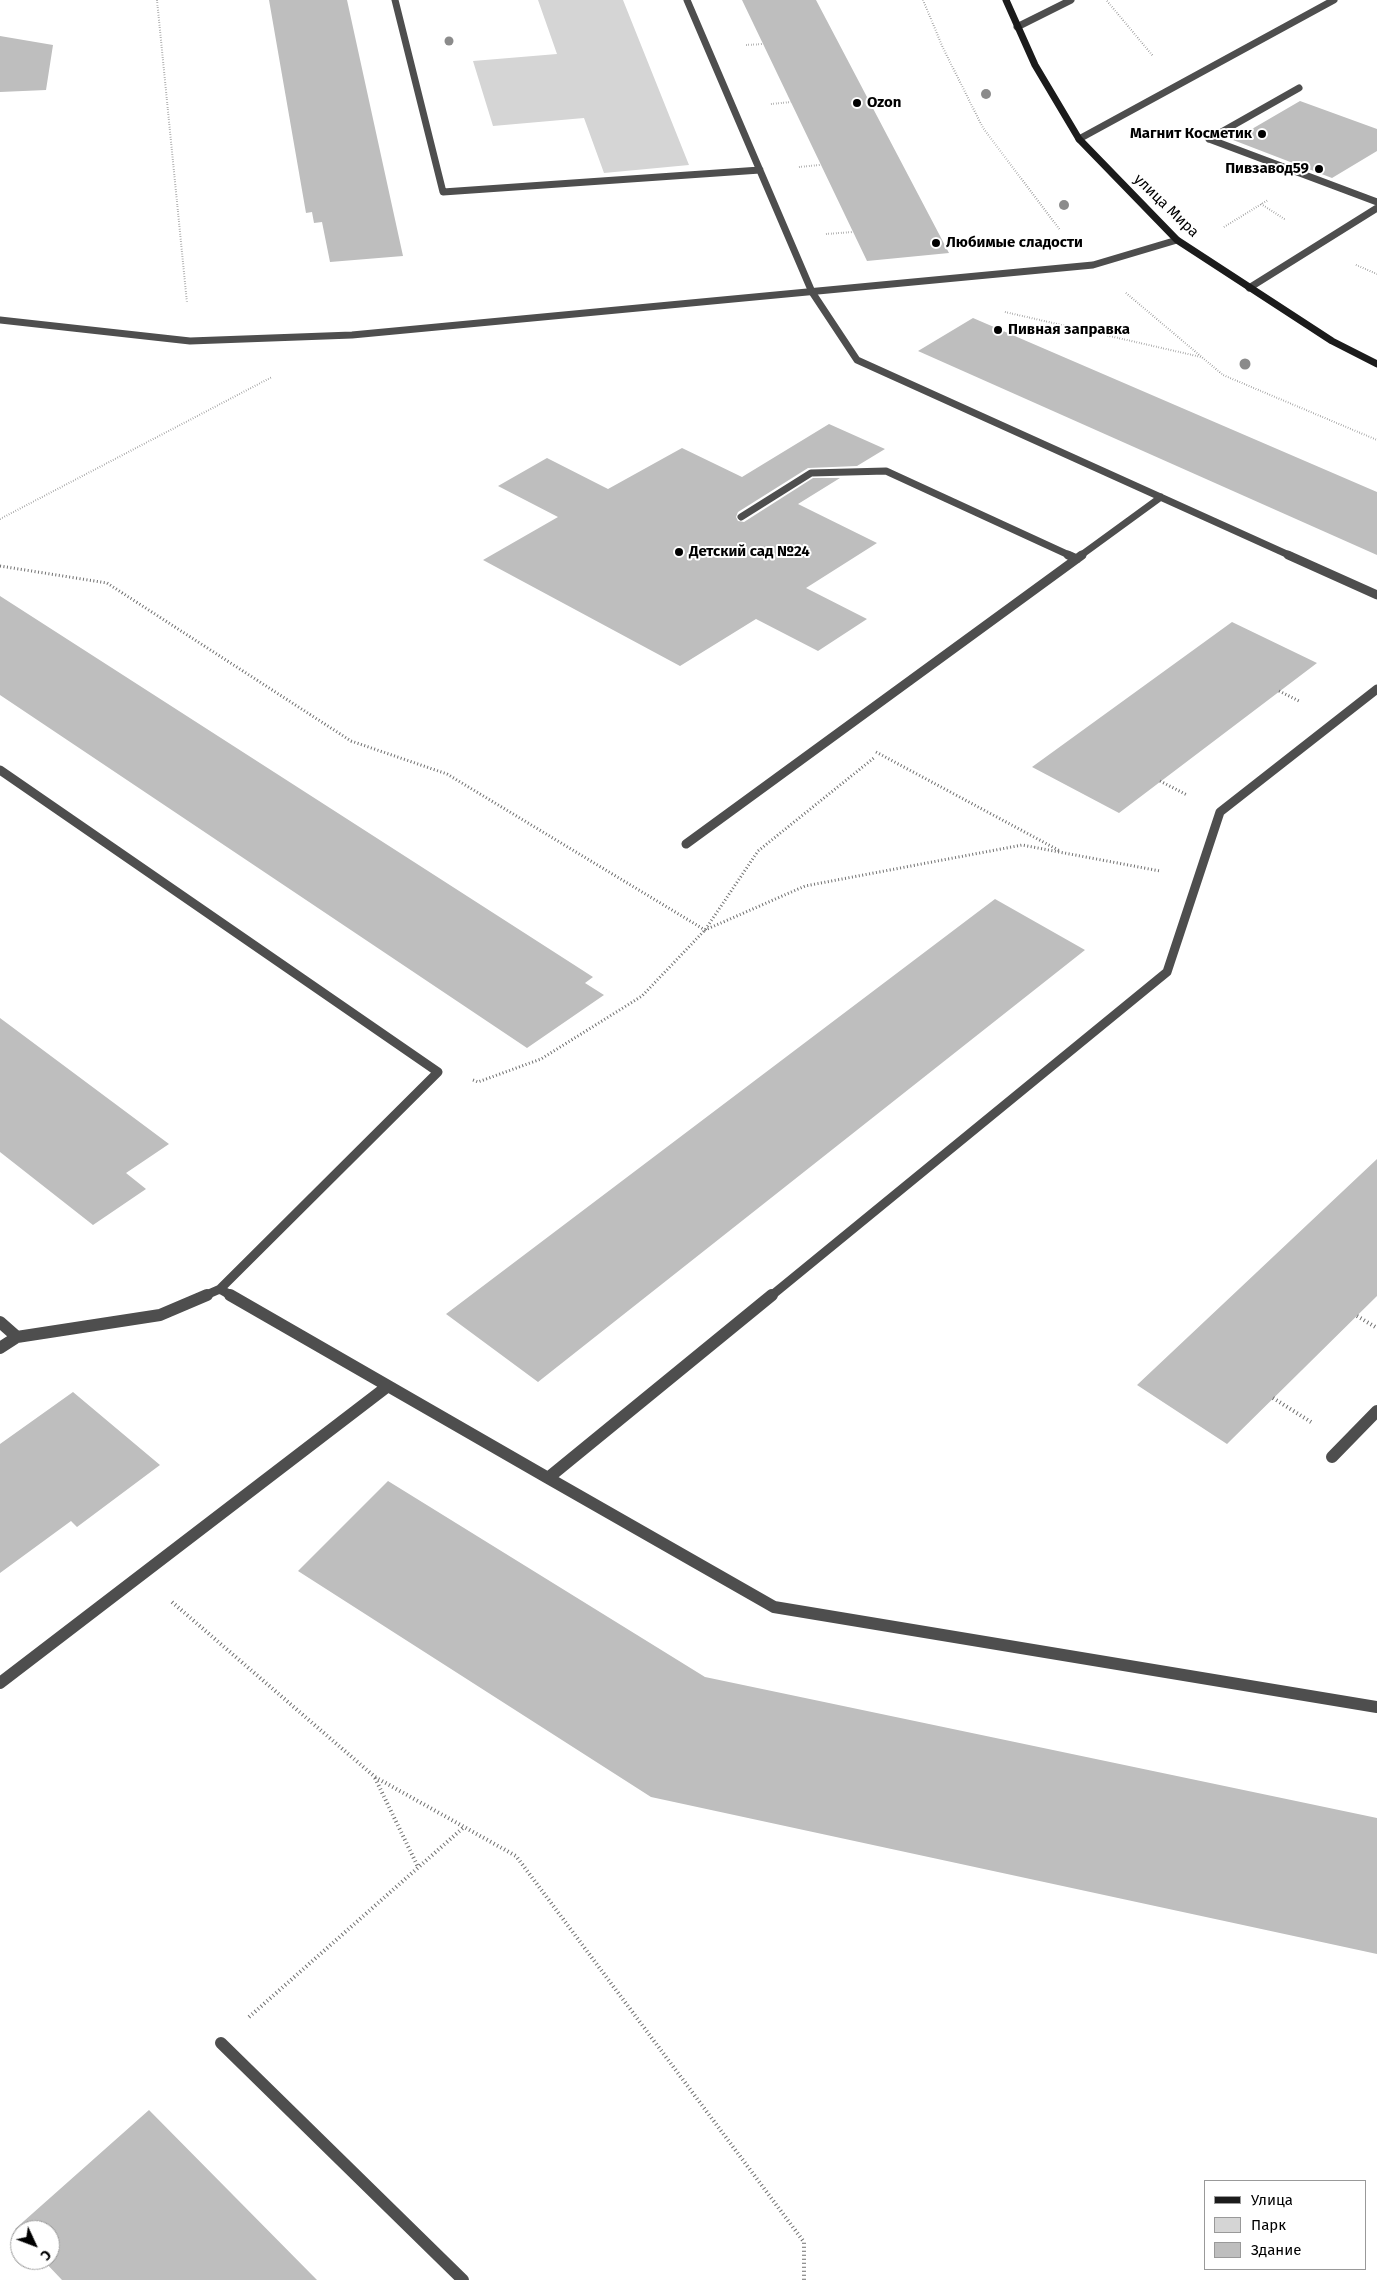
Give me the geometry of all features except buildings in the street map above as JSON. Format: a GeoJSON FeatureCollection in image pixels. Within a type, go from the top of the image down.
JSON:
{"type":"FeatureCollection","features":[{"type":"Feature","properties":{"kind":"street"},"geometry":{"type":"LineString","coordinates":[[395,0],[443,192],[760,170]]}},
{"type":"Feature","properties":{"kind":"street"},"geometry":{"type":"LineString","coordinates":[[686,0],[812,292],[857,360],[1377,595]]}},
{"type":"Feature","properties":{"kind":"street","name":"улица Мира"},"geometry":{"type":"LineString","coordinates":[[1006,0],[1036,65],[1079,139],[1177,240],[1332,341],[1377,364]]}},
{"type":"Feature","properties":{"kind":"street"},"geometry":{"type":"LineString","coordinates":[[1017,27],[1071,0]]}},
{"type":"Feature","properties":{"kind":"street"},"geometry":{"type":"LineString","coordinates":[[1079,139],[1334,0]]}},
{"type":"Feature","properties":{"kind":"street"},"geometry":{"type":"LineString","coordinates":[[1298,88],[1209,139],[1377,202]]}},
{"type":"Feature","properties":{"kind":"street"},"geometry":{"type":"LineString","coordinates":[[1249,288],[1377,208]]}},
{"type":"Feature","properties":{"kind":"street"},"geometry":{"type":"LineString","coordinates":[[0,320],[190,341],[352,335],[1093,265],[1177,240]]}},
{"type":"Feature","properties":{"kind":"street"},"geometry":{"type":"LineString","coordinates":[[742,517],[811,473],[886,471],[1077,558]]}},
{"type":"Feature","properties":{"kind":"street"},"geometry":{"type":"LineString","coordinates":[[686,844],[1160,497]]}},
{"type":"Feature","properties":{"kind":"street"},"geometry":{"type":"LineString","coordinates":[[548,1478],[1167,972],[1220,812],[1377,689]]}},
{"type":"Feature","properties":{"kind":"street"},"geometry":{"type":"LineString","coordinates":[[0,770],[438,1072],[220,1289],[160,1316],[17,1337],[0,1348]]}},
{"type":"Feature","properties":{"kind":"street"},"geometry":{"type":"LineString","coordinates":[[220,1289],[774,1607],[1377,1707]]}},
{"type":"Feature","properties":{"kind":"street"},"geometry":{"type":"LineString","coordinates":[[0,1322],[17,1337]]}},
{"type":"Feature","properties":{"kind":"street"},"geometry":{"type":"LineString","coordinates":[[0,1683],[388,1386]]}},
{"type":"Feature","properties":{"kind":"street"},"geometry":{"type":"LineString","coordinates":[[1332,1457],[1377,1411]]}},
{"type":"Feature","properties":{"kind":"street"},"geometry":{"type":"LineString","coordinates":[[221,2043],[463,2280]]}},
{"type":"Feature","properties":{"kind":"path"},"geometry":{"type":"LineString","coordinates":[[157,0],[190,341]]}},
{"type":"Feature","properties":{"kind":"path"},"geometry":{"type":"LineString","coordinates":[[923,0],[943,48],[983,128],[1073,247],[1223,375],[1377,440]]}},
{"type":"Feature","properties":{"kind":"path"},"geometry":{"type":"LineString","coordinates":[[1106,0],[1178,85]]}},
{"type":"Feature","properties":{"kind":"path"},"geometry":{"type":"LineString","coordinates":[[1217,231],[1308,176]]}},
{"type":"Feature","properties":{"kind":"path"},"geometry":{"type":"LineString","coordinates":[[1001,311],[1202,358]]}},
{"type":"Feature","properties":{"kind":"path"},"geometry":{"type":"LineString","coordinates":[[0,519],[273,376]]}},
{"type":"Feature","properties":{"kind":"path"},"geometry":{"type":"LineString","coordinates":[[0,566],[107,583],[351,741],[447,774],[705,930]]}},
{"type":"Feature","properties":{"kind":"path"},"geometry":{"type":"LineString","coordinates":[[838,732],[1062,853]]}},
{"type":"Feature","properties":{"kind":"path"},"geometry":{"type":"LineString","coordinates":[[438,1072],[478,1082],[541,1060],[642,996],[705,930],[758,851],[886,748]]}},
{"type":"Feature","properties":{"kind":"path"},"geometry":{"type":"LineString","coordinates":[[705,930],[805,886],[1022,845],[1198,878]]}},
{"type":"Feature","properties":{"kind":"path"},"geometry":{"type":"LineString","coordinates":[[1357,1316],[1377,1328]]}},
{"type":"Feature","properties":{"kind":"path"},"geometry":{"type":"LineString","coordinates":[[142,1575],[375,1777],[516,1856],[804,2242],[804,2280]]}},
{"type":"Feature","properties":{"kind":"path"},"geometry":{"type":"LineString","coordinates":[[375,1777],[418,1867]]}},
{"type":"Feature","properties":{"kind":"path"},"geometry":{"type":"LineString","coordinates":[[221,2043],[464,1827]]}},
{"type":"Feature","properties":{"kind":"green space"},"geometry":{"type":"Polygon","coordinates":[[[538,0],[623,0],[689,165],[604,173],[584,118],[493,126],[473,61],[557,54],[538,0]]]}},
{"type":"Feature","properties":{"kind":"place","name":"Ozon"},"geometry":{"type":"Point","coordinates":[857,103]}},
{"type":"Feature","properties":{"kind":"place","name":"Магнит Косметик"},"geometry":{"type":"Point","coordinates":[1262,134]}},
{"type":"Feature","properties":{"kind":"place","name":"Пивзавод59"},"geometry":{"type":"Point","coordinates":[1319,169]}},
{"type":"Feature","properties":{"kind":"place","name":"Любимые сладости"},"geometry":{"type":"Point","coordinates":[936,243]}},
{"type":"Feature","properties":{"kind":"place","name":"Пивная заправка"},"geometry":{"type":"Point","coordinates":[998,330]}},
{"type":"Feature","properties":{"kind":"place","name":"Детский сад №24"},"geometry":{"type":"Point","coordinates":[679,552]}}]}
